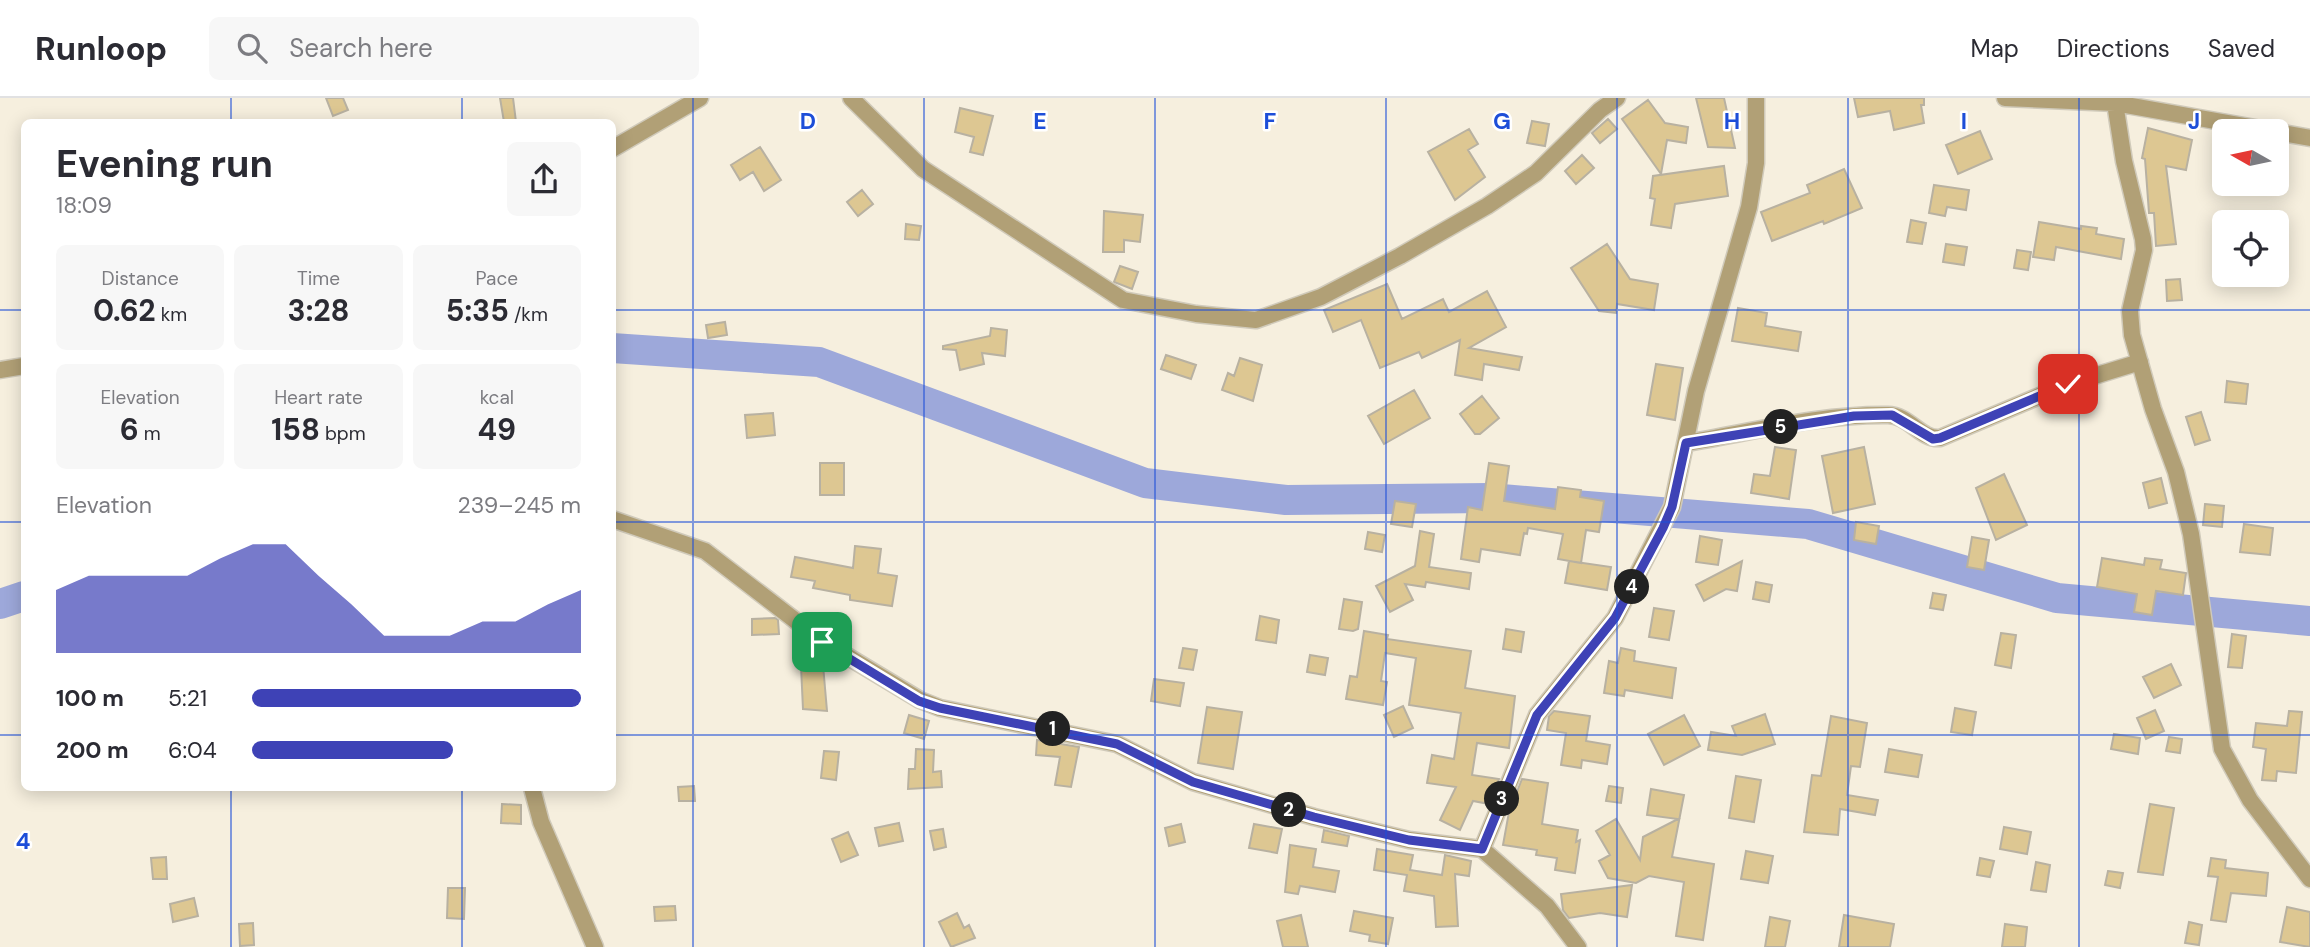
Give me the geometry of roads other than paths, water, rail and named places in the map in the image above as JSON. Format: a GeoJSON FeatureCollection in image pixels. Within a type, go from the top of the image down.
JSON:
{"type":"FeatureCollection","features":[{"type":"Feature","properties":{"kind":"street"},"geometry":{"type":"LineString","coordinates":[[616,147],[700,98]]}},
{"type":"Feature","properties":{"kind":"street"},"geometry":{"type":"LineString","coordinates":[[851,98],[923,169],[1123,300],[1196,314],[1256,320],[1321,297],[1487,206],[1536,173],[1617,98]]}},
{"type":"Feature","properties":{"kind":"street"},"geometry":{"type":"LineString","coordinates":[[1482,849],[1537,715],[1615,618],[1672,507],[1696,391],[1749,207],[1756,163],[1756,98]]}},
{"type":"Feature","properties":{"kind":"street"},"geometry":{"type":"LineString","coordinates":[[2005,98],[2115,103],[2212,121]]}},
{"type":"Feature","properties":{"kind":"street"},"geometry":{"type":"LineString","coordinates":[[2115,103],[2124,161],[2144,250],[2130,311],[2140,362],[2176,472],[2191,534],[2222,749],[2250,800],[2310,880]]}},
{"type":"Feature","properties":{"kind":"street"},"geometry":{"type":"LineString","coordinates":[[2289,134],[2310,138]]}},
{"type":"Feature","properties":{"kind":"street"},"geometry":{"type":"LineString","coordinates":[[1686,443],[1854,416],[1892,415],[1933,439],[1940,438],[2068,384],[2140,362]]}},
{"type":"Feature","properties":{"kind":"street"},"geometry":{"type":"LineString","coordinates":[[0,370],[21,366]]}},
{"type":"Feature","properties":{"kind":"street"},"geometry":{"type":"LineString","coordinates":[[616,520],[705,551],[822,642],[919,701],[940,708],[1117,744],[1193,782],[1314,817],[1409,840],[1482,849],[1547,905],[1578,947]]}},
{"type":"Feature","properties":{"kind":"street"},"geometry":{"type":"LineString","coordinates":[[533,791],[541,822],[595,947]]}},
{"type":"Feature","properties":{"kind":"waterway"},"geometry":{"type":"LineString","coordinates":[[616,348],[819,362],[1145,483],[1286,500],[1490,498],[1808,524],[2057,598],[2310,621]]}},
{"type":"Feature","properties":{"kind":"waterway"},"geometry":{"type":"LineString","coordinates":[[0,604],[21,597]]}}]}
